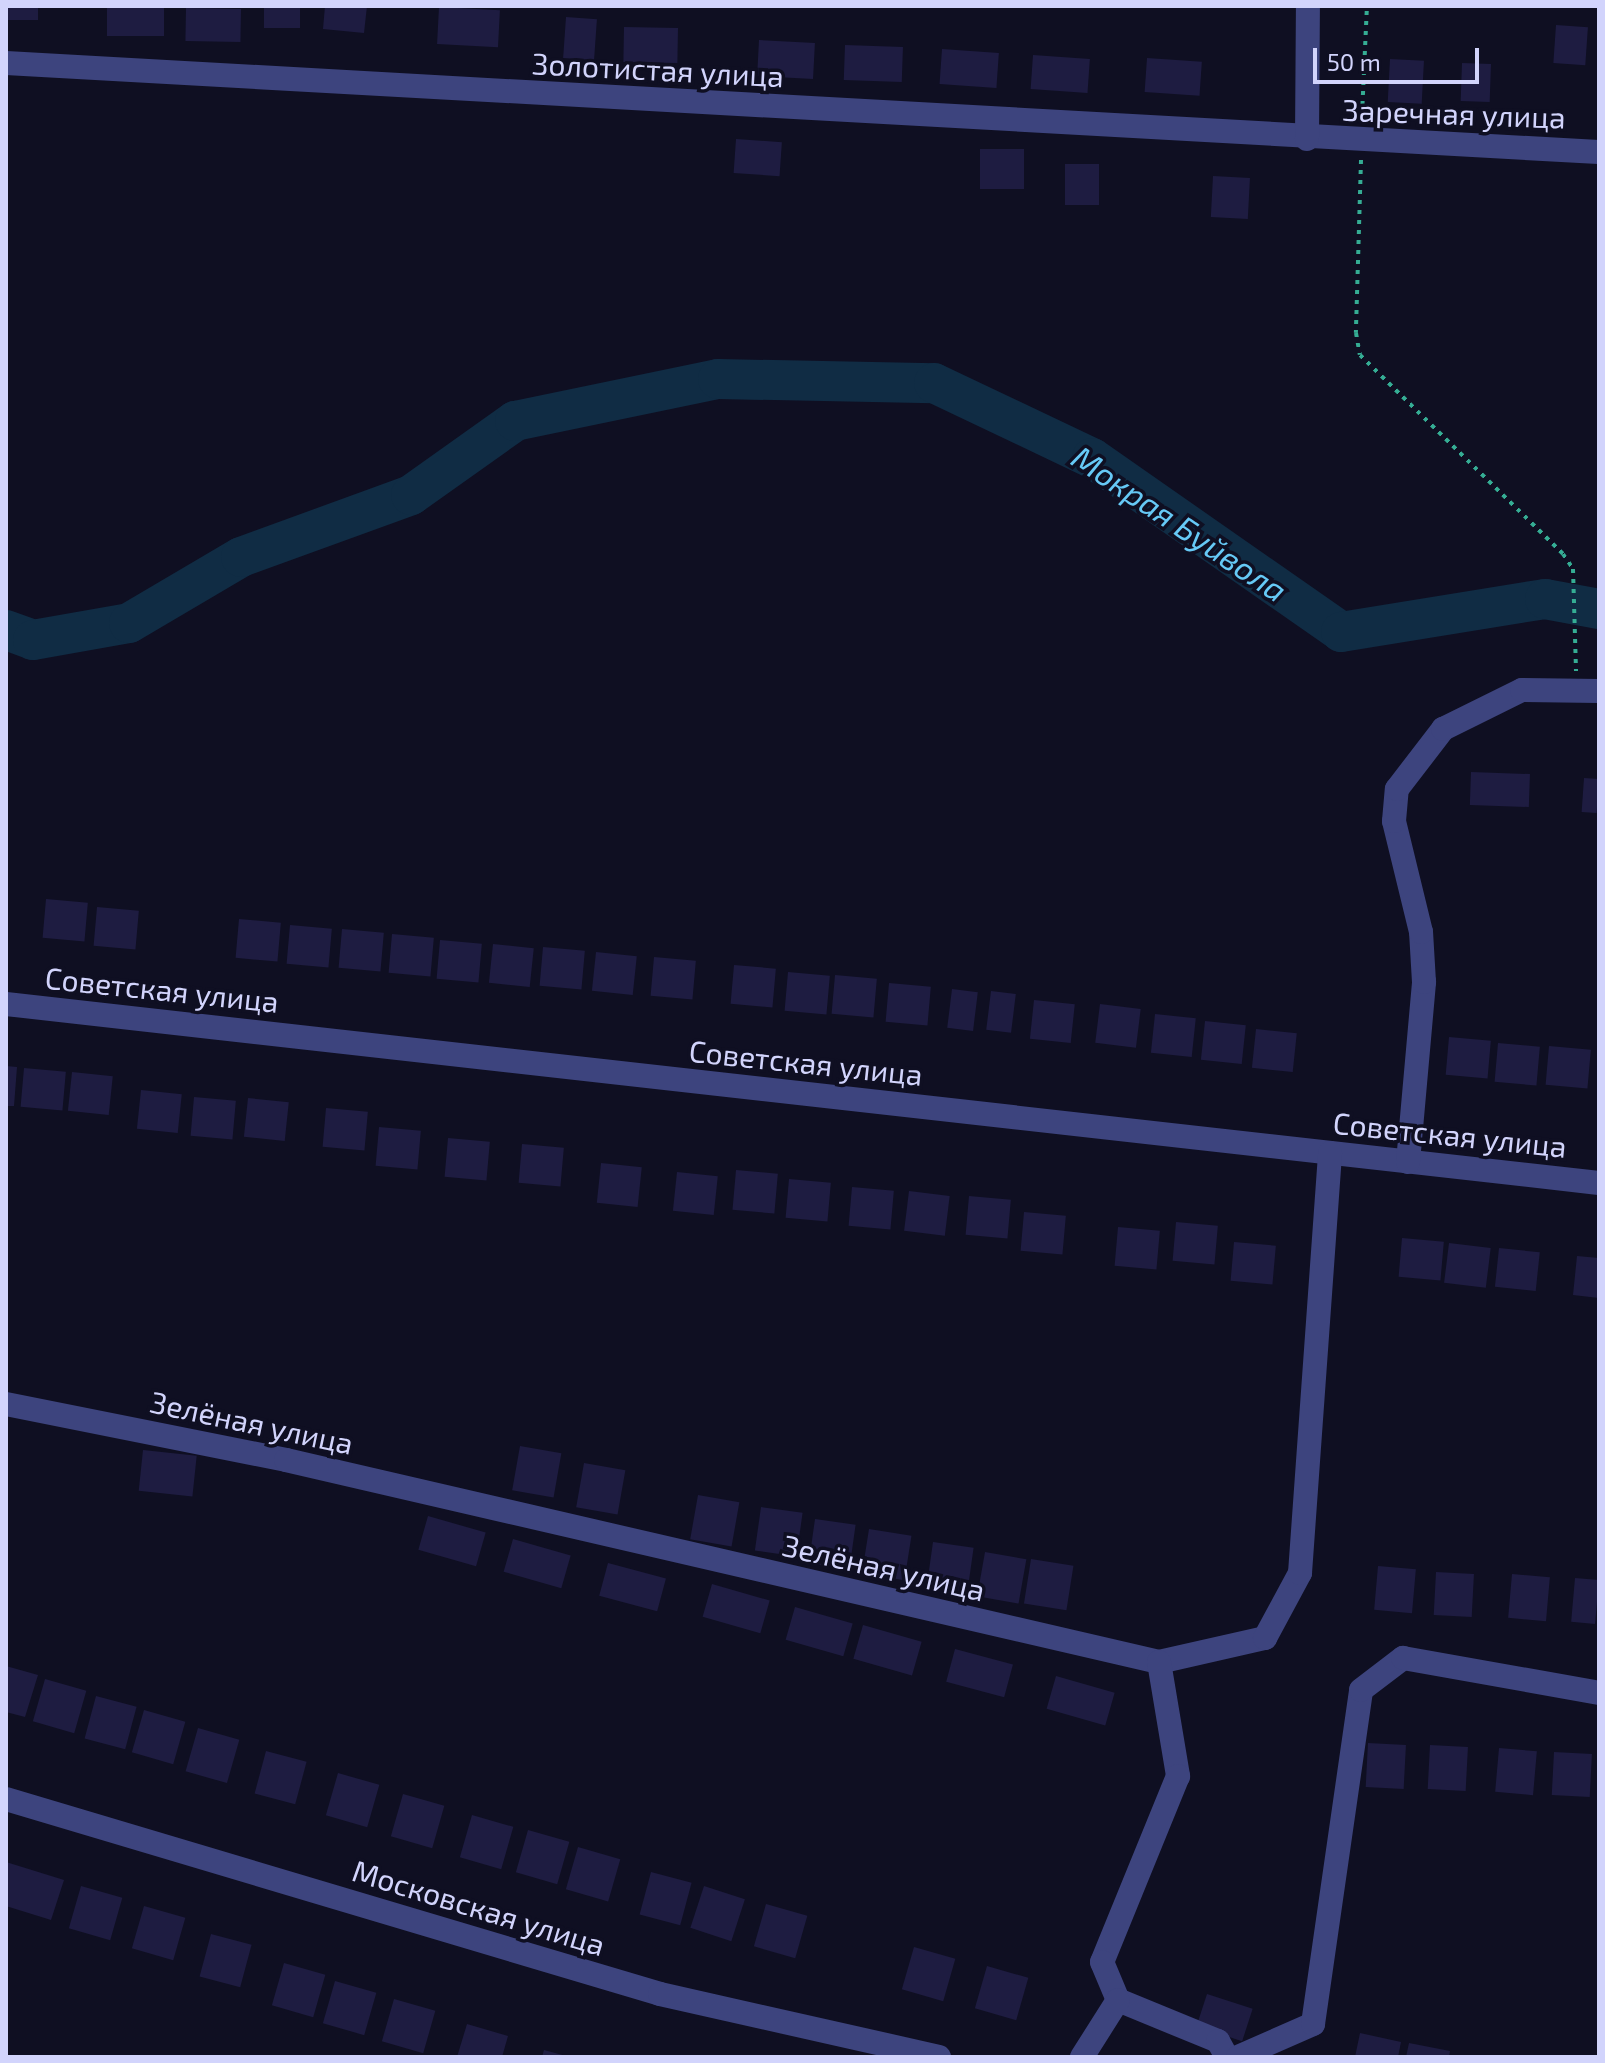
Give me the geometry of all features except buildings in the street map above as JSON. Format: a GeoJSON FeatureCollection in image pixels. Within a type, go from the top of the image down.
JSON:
{"type":"FeatureCollection","features":[{"type":"Feature","properties":{"kind":"street"},"geometry":{"type":"LineString","coordinates":[[1307,139],[1308,6]]}},
{"type":"Feature","properties":{"kind":"street","name":"Золотистая улица"},"geometry":{"type":"LineString","coordinates":[[6,63],[1307,139]]}},
{"type":"Feature","properties":{"kind":"street","name":"Заречная улица"},"geometry":{"type":"LineString","coordinates":[[1307,139],[1599,152]]}},
{"type":"Feature","properties":{"kind":"street"},"geometry":{"type":"LineString","coordinates":[[1408,1162],[1424,982],[1421,932],[1394,821],[1397,789],[1406,772],[1443,729],[1522,690],[1599,691]]}},
{"type":"Feature","properties":{"kind":"street","name":"Советская улица"},"geometry":{"type":"LineString","coordinates":[[6,1004],[1599,1183]]}},
{"type":"Feature","properties":{"kind":"street","name":"Зелёная улица"},"geometry":{"type":"LineString","coordinates":[[6,1404],[286,1460],[1159,1662],[1265,1638],[1300,1573],[1330,1153]]}},
{"type":"Feature","properties":{"kind":"street"},"geometry":{"type":"LineString","coordinates":[[1238,2057],[1313,2024],[1361,1690],[1403,1658],[1599,1693]]}},
{"type":"Feature","properties":{"kind":"street"},"geometry":{"type":"LineString","coordinates":[[1159,1662],[1178,1776],[1102,1962],[1118,2000],[1218,2041],[1227,2057]]}},
{"type":"Feature","properties":{"kind":"street","name":"Московская улица"},"geometry":{"type":"LineString","coordinates":[[6,1799],[660,1994],[938,2057]]}},
{"type":"Feature","properties":{"kind":"street"},"geometry":{"type":"LineString","coordinates":[[1082,2057],[1118,2000]]}},
{"type":"Feature","properties":{"kind":"path"},"geometry":{"type":"LineString","coordinates":[[1367,6],[1356,333],[1360,355],[1553,539],[1573,569],[1576,646]]}},
{"type":"Feature","properties":{"kind":"waterway","name":"Мокрая Буйвола"},"geometry":{"type":"LineString","coordinates":[[6,630],[33,640],[129,623],[241,557],[411,495],[515,421],[718,379],[934,383],[1092,458],[1341,632],[1545,599],[1599,609]]}}]}
